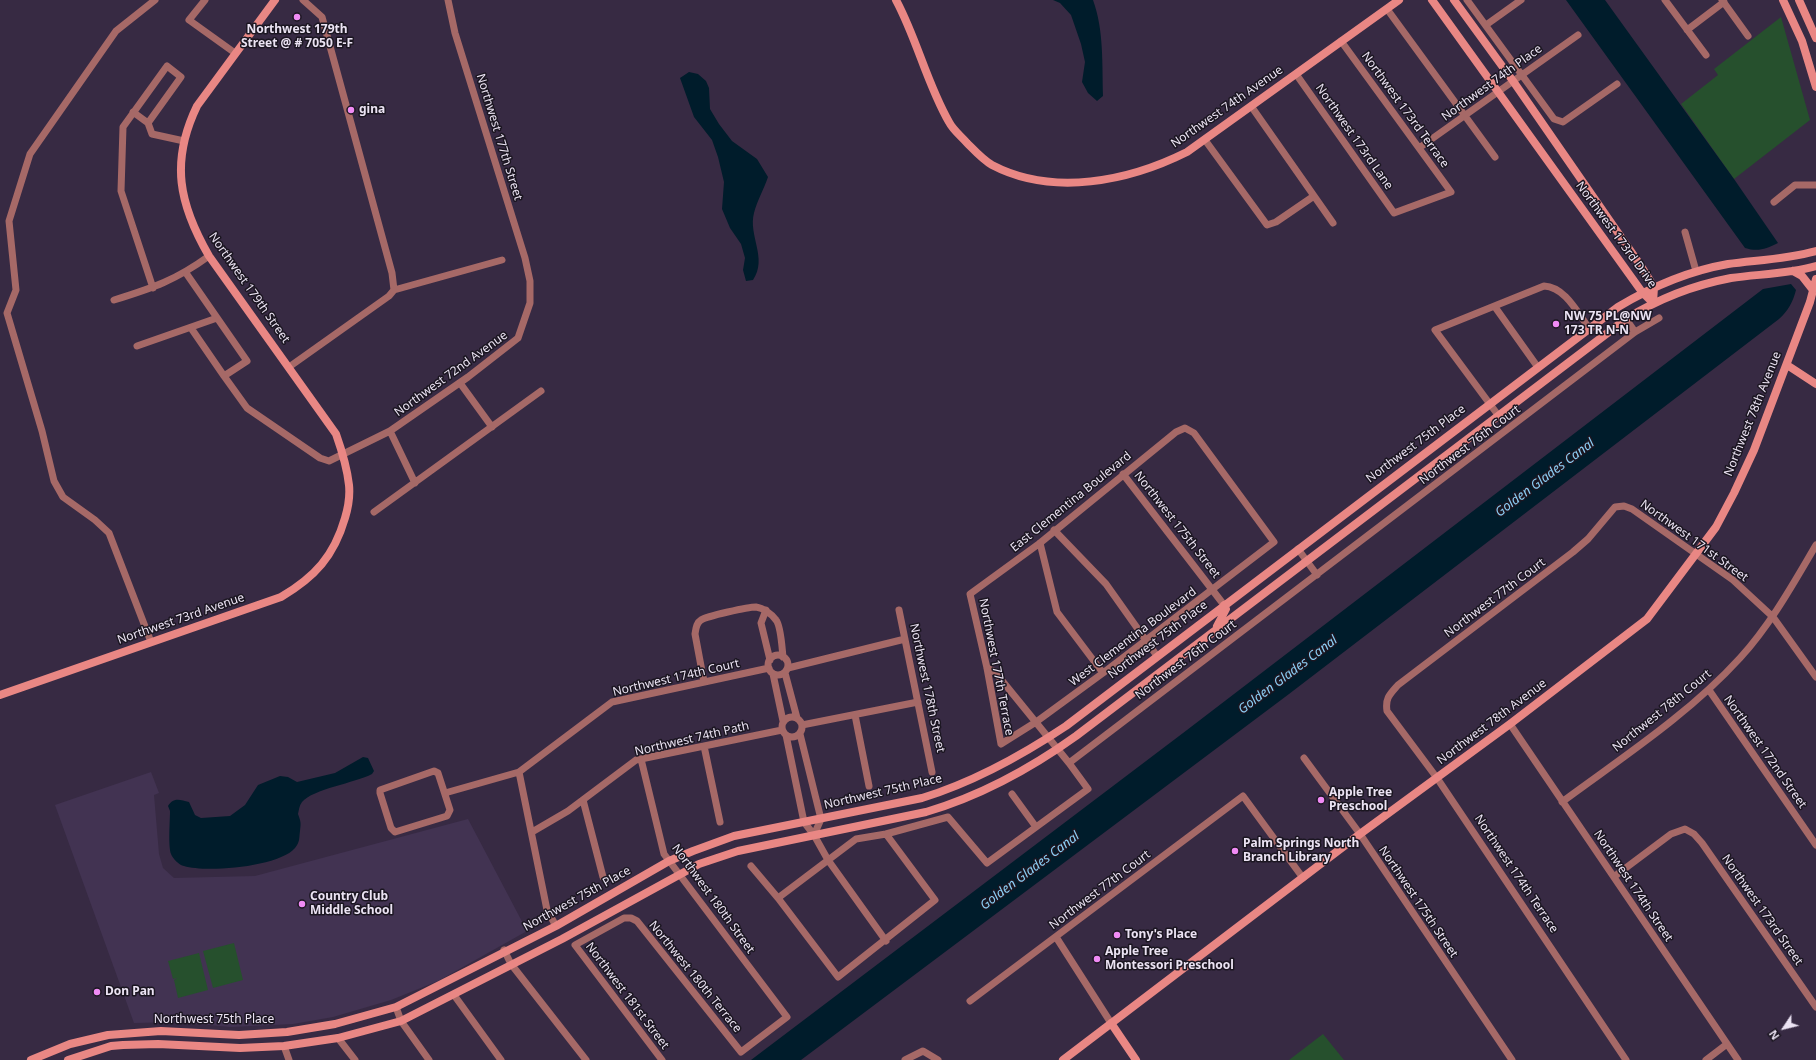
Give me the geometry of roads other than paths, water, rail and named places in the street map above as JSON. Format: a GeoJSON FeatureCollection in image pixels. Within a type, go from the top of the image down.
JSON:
{"type":"FeatureCollection","features":[{"type":"Feature","properties":{"kind":"street"},"geometry":{"type":"LineString","coordinates":[[151,642],[109,533],[95,520],[63,497],[54,481],[42,431],[8,313],[16,290],[9,220],[30,154],[116,31],[155,0]]}},
{"type":"Feature","properties":{"kind":"street"},"geometry":{"type":"LineString","coordinates":[[205,0],[189,20],[235,53]]}},
{"type":"Feature","properties":{"kind":"street","name":"Northwest 179th Street"},"geometry":{"type":"LineString","coordinates":[[275,0],[197,106],[189,122],[184,141],[180,163],[181,181],[186,209],[195,233],[209,256],[336,434],[344,455],[350,486],[347,511],[341,530]]}},
{"type":"Feature","properties":{"kind":"street"},"geometry":{"type":"LineString","coordinates":[[303,0],[316,11],[323,22],[392,273],[394,290]]}},
{"type":"Feature","properties":{"kind":"street","name":"Northwest 177th Street"},"geometry":{"type":"LineString","coordinates":[[448,0],[455,33],[523,252],[530,281]]}},
{"type":"Feature","properties":{"kind":"street","name":"Northwest 74th Avenue"},"geometry":{"type":"LineString","coordinates":[[896,0],[949,124],[973,149],[991,164],[1025,177],[1076,183],[1125,175],[1160,165],[1187,152],[1399,0]]}},
{"type":"Feature","properties":{"kind":"street","name":"Northwest 173rd Drive"},"geometry":{"type":"LineString","coordinates":[[1432,0],[1642,292],[1653,303]]}},
{"type":"Feature","properties":{"kind":"street","name":"Northwest 173rd Drive"},"geometry":{"type":"LineString","coordinates":[[1454,0],[1513,81],[1654,287],[1653,303]]}},
{"type":"Feature","properties":{"kind":"street"},"geometry":{"type":"LineString","coordinates":[[1467,0],[1554,119],[1563,122],[1617,84]]}},
{"type":"Feature","properties":{"kind":"street"},"geometry":{"type":"LineString","coordinates":[[1486,25],[1521,0]]}},
{"type":"Feature","properties":{"kind":"street"},"geometry":{"type":"LineString","coordinates":[[1665,0],[1706,56]]}},
{"type":"Feature","properties":{"kind":"street"},"geometry":{"type":"LineString","coordinates":[[1783,0],[1802,41],[1816,87]]}},
{"type":"Feature","properties":{"kind":"street"},"geometry":{"type":"LineString","coordinates":[[1799,0],[1816,38]]}},
{"type":"Feature","properties":{"kind":"street"},"geometry":{"type":"LineString","coordinates":[[1687,30],[1723,1],[1748,36]]}},
{"type":"Feature","properties":{"kind":"street"},"geometry":{"type":"LineString","coordinates":[[1387,9],[1495,157]]}},
{"type":"Feature","properties":{"kind":"street","name":"Northwest 74th Place"},"geometry":{"type":"LineString","coordinates":[[1419,148],[1578,35]]}},
{"type":"Feature","properties":{"kind":"street","name":"Northwest 173rd Terrace"},"geometry":{"type":"LineString","coordinates":[[1341,41],[1451,192]]}},
{"type":"Feature","properties":{"kind":"street"},"geometry":{"type":"LineString","coordinates":[[148,123],[181,77],[167,66],[123,127],[121,191],[153,288]]}},
{"type":"Feature","properties":{"kind":"street","name":"Northwest 173rd Lane"},"geometry":{"type":"LineString","coordinates":[[1296,74],[1394,213],[1451,192]]}},
{"type":"Feature","properties":{"kind":"street"},"geometry":{"type":"LineString","coordinates":[[1251,106],[1333,223]]}},
{"type":"Feature","properties":{"kind":"street"},"geometry":{"type":"LineString","coordinates":[[133,112],[148,123],[152,134],[184,141]]}},
{"type":"Feature","properties":{"kind":"street"},"geometry":{"type":"LineString","coordinates":[[1205,140],[1267,225],[1276,222],[1314,196]]}},
{"type":"Feature","properties":{"kind":"street"},"geometry":{"type":"LineString","coordinates":[[1774,202],[1795,185],[1816,185]]}},
{"type":"Feature","properties":{"kind":"street"},"geometry":{"type":"LineString","coordinates":[[1685,232],[1696,271]]}},
{"type":"Feature","properties":{"kind":"street"},"geometry":{"type":"LineString","coordinates":[[1796,256],[1810,249],[1816,244]]}},
{"type":"Feature","properties":{"kind":"street","name":"Northwest 75th Place"},"geometry":{"type":"LineString","coordinates":[[31,1060],[70,1044],[108,1035],[161,1031],[240,1035],[287,1032],[335,1024],[396,1007],[504,950],[556,926],[669,861],[734,836],[922,798],[948,790],[996,769],[1048,738],[1158,656],[1537,366],[1588,328],[1642,292],[1696,271],[1730,264],[1796,256],[1816,251]]}},
{"type":"Feature","properties":{"kind":"street"},"geometry":{"type":"LineString","coordinates":[[114,300],[153,288],[186,274],[209,256]]}},
{"type":"Feature","properties":{"kind":"street"},"geometry":{"type":"LineString","coordinates":[[289,367],[389,296],[394,290],[502,260]]}},
{"type":"Feature","properties":{"kind":"street","name":"Northwest 75th Place"},"geometry":{"type":"LineString","coordinates":[[68,1060],[111,1046],[123,1045],[158,1044],[240,1048],[284,1046],[338,1038],[401,1021],[562,939],[678,874],[699,864],[738,851],[926,812],[953,804],[1003,782],[1057,750],[1626,319],[1653,303],[1691,288],[1718,281],[1793,271],[1816,266]]}},
{"type":"Feature","properties":{"kind":"street"},"geometry":{"type":"LineString","coordinates":[[1793,271],[1802,276],[1814,292]]}},
{"type":"Feature","properties":{"kind":"street"},"geometry":{"type":"LineString","coordinates":[[186,274],[247,361],[224,376]]}},
{"type":"Feature","properties":{"kind":"street","name":"Northwest 78th Avenue"},"geometry":{"type":"LineString","coordinates":[[1063,1060],[1360,834],[1510,724],[1647,619],[1716,527],[1734,493],[1754,450],[1787,365],[1814,292],[1816,279]]}},
{"type":"Feature","properties":{"kind":"street","name":"Northwest 72nd Avenue"},"geometry":{"type":"LineString","coordinates":[[191,328],[247,408],[320,458],[329,461],[344,455],[390,431],[460,383],[518,338],[530,303],[530,281]]}},
{"type":"Feature","properties":{"kind":"street"},"geometry":{"type":"LineString","coordinates":[[1498,415],[1435,330],[1544,286],[1553,287],[1561,292],[1588,328]]}},
{"type":"Feature","properties":{"kind":"street"},"geometry":{"type":"LineString","coordinates":[[1494,307],[1537,366]]}},
{"type":"Feature","properties":{"kind":"street"},"geometry":{"type":"LineString","coordinates":[[137,346],[217,318]]}},
{"type":"Feature","properties":{"kind":"street","name":"Northwest 76th Court"},"geometry":{"type":"LineString","coordinates":[[1069,763],[1635,332],[1659,318]]}},
{"type":"Feature","properties":{"kind":"street"},"geometry":{"type":"LineString","coordinates":[[1626,319],[1635,332]]}},
{"type":"Feature","properties":{"kind":"street"},"geometry":{"type":"LineString","coordinates":[[1787,365],[1816,384]]}},
{"type":"Feature","properties":{"kind":"street"},"geometry":{"type":"LineString","coordinates":[[460,383],[492,427]]}},
{"type":"Feature","properties":{"kind":"street"},"geometry":{"type":"LineString","coordinates":[[374,512],[541,391]]}},
{"type":"Feature","properties":{"kind":"street","name":"East Clementina Boulevard"},"geometry":{"type":"LineString","coordinates":[[970,594],[1040,543],[1123,474],[1176,432],[1185,428],[1194,433],[1274,542]]}},
{"type":"Feature","properties":{"kind":"street"},"geometry":{"type":"LineString","coordinates":[[390,431],[415,483]]}},
{"type":"Feature","properties":{"kind":"street","name":"Northwest 175th Street"},"geometry":{"type":"LineString","coordinates":[[1123,474],[1224,605]]}},
{"type":"Feature","properties":{"kind":"street","name":"Northwest 171st Street"},"geometry":{"type":"LineString","coordinates":[[1615,507],[1624,506],[1632,509],[1733,580],[1773,617],[1816,677]]}},
{"type":"Feature","properties":{"kind":"street","name":"Northwest 77th Court"},"geometry":{"type":"LineString","coordinates":[[1386,702],[1389,695],[1398,685],[1583,544],[1615,507]]}},
{"type":"Feature","properties":{"kind":"street","name":"Northwest 73rd Avenue"},"geometry":{"type":"LineString","coordinates":[[0,695],[256,607],[281,597],[294,590],[313,574],[324,562],[334,547],[341,530]]}},
{"type":"Feature","properties":{"kind":"street"},"geometry":{"type":"LineString","coordinates":[[1054,530],[1106,584],[1158,656]]}},
{"type":"Feature","properties":{"kind":"street","name":"West Clementina Boulevard"},"geometry":{"type":"LineString","coordinates":[[1001,744],[1036,722],[1103,673],[1274,542]]}},
{"type":"Feature","properties":{"kind":"street"},"geometry":{"type":"LineString","coordinates":[[1040,543],[1057,612],[1103,673]]}},
{"type":"Feature","properties":{"kind":"street","name":"Northwest 78th Court"},"geometry":{"type":"LineString","coordinates":[[1562,802],[1709,690],[1740,658],[1773,617],[1816,545]]}},
{"type":"Feature","properties":{"kind":"street"},"geometry":{"type":"LineString","coordinates":[[1298,549],[1317,575]]}},
{"type":"Feature","properties":{"kind":"street","name":"Northwest 177th Terrace"},"geometry":{"type":"LineString","coordinates":[[970,594],[987,668],[1001,744]]}},
{"type":"Feature","properties":{"kind":"street"},"geometry":{"type":"LineString","coordinates":[[1213,632],[1225,613],[1226,609],[1224,605]]}},
{"type":"Feature","properties":{"kind":"street"},"geometry":{"type":"LineString","coordinates":[[704,682],[695,634],[696,626],[701,620],[710,617],[748,608],[757,607],[766,610],[777,620],[783,657]]}},
{"type":"Feature","properties":{"kind":"street"},"geometry":{"type":"LineString","coordinates":[[766,610],[761,623],[784,722],[784,733],[804,822],[814,835],[828,860],[886,941]]}},
{"type":"Feature","properties":{"kind":"street","name":"Northwest 178th Street"},"geometry":{"type":"LineString","coordinates":[[899,610],[932,772]]}},
{"type":"Feature","properties":{"kind":"street"},"geometry":{"type":"LineString","coordinates":[[770,667],[779,675],[787,670],[905,639]]}},
{"type":"Feature","properties":{"kind":"street"},"geometry":{"type":"LineString","coordinates":[[770,667],[778,655],[783,657],[788,662],[787,670],[797,718],[802,725],[800,734],[821,819],[814,835]]}},
{"type":"Feature","properties":{"kind":"street","name":"Northwest 174th Court"},"geometry":{"type":"LineString","coordinates":[[445,793],[519,772],[612,702],[770,667]]}},
{"type":"Feature","properties":{"kind":"street"},"geometry":{"type":"LineString","coordinates":[[778,898],[856,839],[886,834],[948,817],[987,863],[1088,789],[1069,763],[995,672],[987,668]]}},
{"type":"Feature","properties":{"kind":"street","name":"Northwest 172nd Street"},"geometry":{"type":"LineString","coordinates":[[1709,690],[1816,845]]}},
{"type":"Feature","properties":{"kind":"street"},"geometry":{"type":"LineString","coordinates":[[802,725],[918,702]]}},
{"type":"Feature","properties":{"kind":"street","name":"Northwest 174th Terrace"},"geometry":{"type":"LineString","coordinates":[[1386,702],[1387,711],[1437,778],[1626,1060]]}},
{"type":"Feature","properties":{"kind":"street"},"geometry":{"type":"LineString","coordinates":[[855,715],[869,786]]}},
{"type":"Feature","properties":{"kind":"street"},"geometry":{"type":"LineString","coordinates":[[784,722],[789,717],[797,718]]}},
{"type":"Feature","properties":{"kind":"street","name":"Northwest 174th Street"},"geometry":{"type":"LineString","coordinates":[[1510,724],[1562,802],[1615,876],[1738,1060]]}},
{"type":"Feature","properties":{"kind":"street"},"geometry":{"type":"LineString","coordinates":[[784,733],[792,738],[800,734]]}},
{"type":"Feature","properties":{"kind":"street","name":"Northwest 74th Path"},"geometry":{"type":"LineString","coordinates":[[532,832],[568,811],[630,764],[641,760],[704,746],[784,733]]}},
{"type":"Feature","properties":{"kind":"street"},"geometry":{"type":"LineString","coordinates":[[704,746],[720,822]]}},
{"type":"Feature","properties":{"kind":"street","name":"Northwest 175th Street"},"geometry":{"type":"LineString","coordinates":[[1304,758],[1360,834],[1509,1059]]}},
{"type":"Feature","properties":{"kind":"street","name":"Northwest 180th Street"},"geometry":{"type":"LineString","coordinates":[[641,760],[664,854],[787,1017],[741,1052]]}},
{"type":"Feature","properties":{"kind":"street"},"geometry":{"type":"LineString","coordinates":[[434,771],[438,773],[445,793],[450,810],[447,816],[397,832],[392,828],[380,793],[383,788],[434,771]]}},
{"type":"Feature","properties":{"kind":"street"},"geometry":{"type":"LineString","coordinates":[[519,772],[547,910],[556,926]]}},
{"type":"Feature","properties":{"kind":"street"},"geometry":{"type":"LineString","coordinates":[[1012,794],[1036,827]]}},
{"type":"Feature","properties":{"kind":"street","name":"Northwest 77th Court"},"geometry":{"type":"LineString","coordinates":[[970,1001],[1243,796],[1303,878]]}},
{"type":"Feature","properties":{"kind":"street"},"geometry":{"type":"LineString","coordinates":[[583,800],[603,877]]}},
{"type":"Feature","properties":{"kind":"street","name":"Northwest 173rd Street"},"geometry":{"type":"LineString","coordinates":[[1615,876],[1672,834],[1685,829],[1694,834],[1702,843],[1816,1007]]}},
{"type":"Feature","properties":{"kind":"street"},"geometry":{"type":"LineString","coordinates":[[751,866],[778,898],[838,978],[936,900],[886,834]]}},
{"type":"Feature","properties":{"kind":"street","name":"Northwest 180th Terrace"},"geometry":{"type":"LineString","coordinates":[[575,945],[624,918],[631,918],[636,921],[741,1052]]}},
{"type":"Feature","properties":{"kind":"street"},"geometry":{"type":"LineString","coordinates":[[1056,937],[1136,1060]]}},
{"type":"Feature","properties":{"kind":"street","name":"Northwest 181st Street"},"geometry":{"type":"LineString","coordinates":[[575,945],[662,1060]]}},
{"type":"Feature","properties":{"kind":"street"},"geometry":{"type":"LineString","coordinates":[[504,950],[511,964],[586,1060]]}},
{"type":"Feature","properties":{"kind":"street"},"geometry":{"type":"LineString","coordinates":[[454,995],[501,1060]]}},
{"type":"Feature","properties":{"kind":"street"},"geometry":{"type":"LineString","coordinates":[[396,1007],[401,1021],[429,1060]]}},
{"type":"Feature","properties":{"kind":"street"},"geometry":{"type":"LineString","coordinates":[[338,1038],[355,1060]]}},
{"type":"Feature","properties":{"kind":"street"},"geometry":{"type":"LineString","coordinates":[[1706,1060],[1727,1044]]}},
{"type":"Feature","properties":{"kind":"street"},"geometry":{"type":"LineString","coordinates":[[284,1046],[289,1060]]}},
{"type":"Feature","properties":{"kind":"street"},"geometry":{"type":"LineString","coordinates":[[905,1060],[923,1051],[938,1060]]}},
{"type":"Feature","properties":{"kind":"water"},"geometry":{"type":"Polygon","coordinates":[[[1053,0],[1093,0],[1097,11],[1101,35],[1102,59],[1103,96],[1097,101],[1088,93],[1082,82],[1085,62],[1081,44],[1071,15],[1060,3],[1053,0]]]}},
{"type":"Feature","properties":{"kind":"water"},"geometry":{"type":"Polygon","coordinates":[[[1566,0],[1605,0],[1734,179],[1778,243],[1762,249],[1754,250],[1745,248],[1566,0]]]}},
{"type":"Feature","properties":{"kind":"water"},"geometry":{"type":"Polygon","coordinates":[[[689,72],[698,74],[706,81],[709,88],[710,109],[719,124],[732,141],[757,159],[768,177],[754,213],[753,230],[759,263],[753,280],[746,281],[743,270],[745,258],[741,244],[730,228],[722,209],[724,182],[712,140],[694,117],[680,78],[689,72]]]}},
{"type":"Feature","properties":{"kind":"water","name":"Golden Glades Canal"},"geometry":{"type":"Polygon","coordinates":[[[1791,284],[1796,290],[1795,294],[1788,309],[1779,319],[1289,694],[801,1060],[751,1060],[1187,730],[1763,289],[1791,284]]]}},
{"type":"Feature","properties":{"kind":"water"},"geometry":{"type":"Polygon","coordinates":[[[363,757],[368,758],[374,771],[372,774],[315,793],[307,797],[302,802],[298,814],[301,824],[299,842],[297,846],[287,855],[259,864],[242,867],[208,869],[182,865],[176,862],[172,856],[170,850],[169,833],[170,811],[168,806],[173,801],[177,800],[189,802],[195,815],[201,818],[230,816],[245,805],[258,785],[280,776],[288,777],[297,782],[335,773],[363,757]]]}},
{"type":"Feature","properties":{"kind":"place","name":"Northwest 179th Street @ # 7050 E-F"},"geometry":{"type":"Point","coordinates":[297,17]}},
{"type":"Feature","properties":{"kind":"place","name":"gina"},"geometry":{"type":"Point","coordinates":[351,110]}},
{"type":"Feature","properties":{"kind":"place","name":"NW 75 PL@NW 173 TR N-N"},"geometry":{"type":"Point","coordinates":[1556,324]}},
{"type":"Feature","properties":{"kind":"place","name":"Apple Tree Preschool"},"geometry":{"type":"Point","coordinates":[1321,800]}},
{"type":"Feature","properties":{"kind":"place","name":"Palm Springs North Branch Library"},"geometry":{"type":"Point","coordinates":[1235,851]}},
{"type":"Feature","properties":{"kind":"place","name":"Country Club Middle School"},"geometry":{"type":"Point","coordinates":[302,904]}},
{"type":"Feature","properties":{"kind":"place","name":"Tony's Place"},"geometry":{"type":"Point","coordinates":[1117,935]}},
{"type":"Feature","properties":{"kind":"place","name":"Apple Tree Montessori Preschool"},"geometry":{"type":"Point","coordinates":[1097,959]}},
{"type":"Feature","properties":{"kind":"place","name":"Don Pan"},"geometry":{"type":"Point","coordinates":[97,992]}}]}
